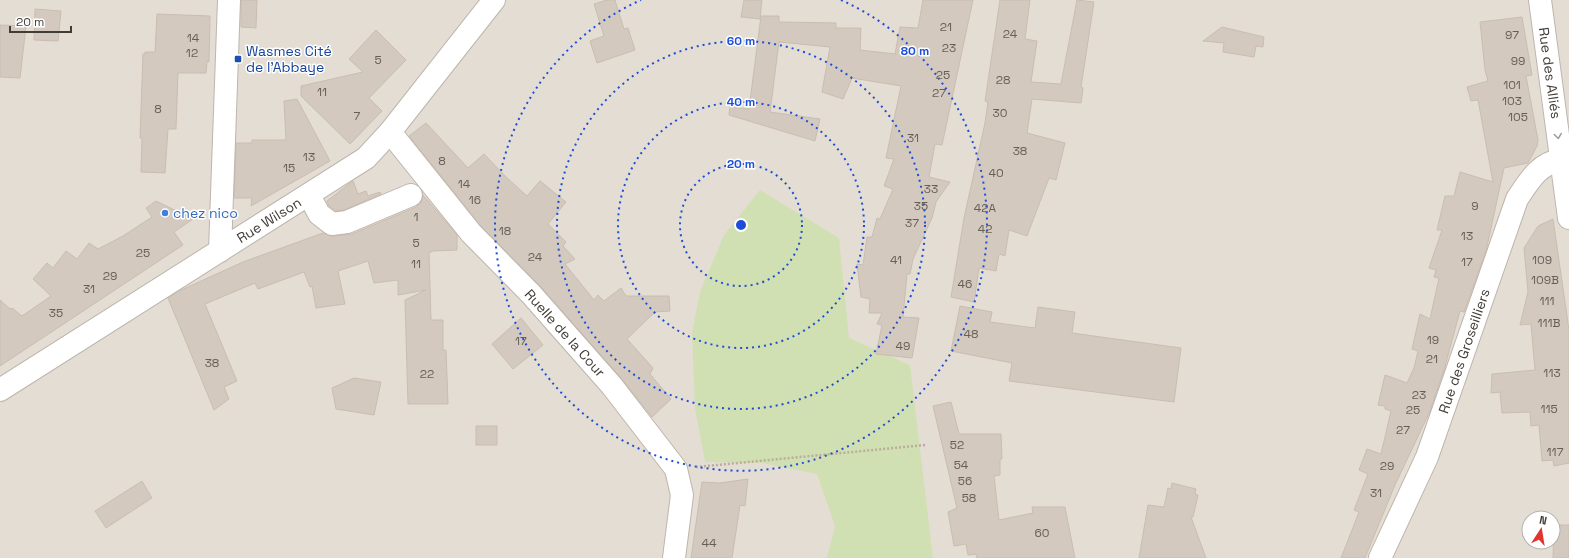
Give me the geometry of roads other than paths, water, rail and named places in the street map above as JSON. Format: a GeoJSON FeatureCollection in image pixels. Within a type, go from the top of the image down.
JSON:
{"type":"FeatureCollection","features":[{"type":"Feature","properties":{"kind":"street"},"geometry":{"type":"LineString","coordinates":[[220,251],[229,0]]}},
{"type":"Feature","properties":{"kind":"street","name":"Rue Wilson"},"geometry":{"type":"LineString","coordinates":[[0,390],[366,158],[390,132],[494,0]]}},
{"type":"Feature","properties":{"kind":"street","name":"Rue des Alliés"},"geometry":{"type":"LineString","coordinates":[[1540,0],[1569,218]]}},
{"type":"Feature","properties":{"kind":"street","name":"Ruelle de la Cour"},"geometry":{"type":"LineString","coordinates":[[390,132],[471,233],[531,294],[612,386],[676,469],[682,495],[674,558]]}},
{"type":"Feature","properties":{"kind":"street","name":"Rue des Groseilliers"},"geometry":{"type":"LineString","coordinates":[[1380,558],[1427,458],[1517,199],[1542,166],[1561,160]]}},
{"type":"Feature","properties":{"kind":"street"},"geometry":{"type":"LineString","coordinates":[[309,195],[319,214],[332,224],[347,222],[411,194]]}},
{"type":"Feature","properties":{"kind":"place","name":"Wasmes Cité de l'Abbaye"},"geometry":{"type":"Point","coordinates":[238,59]}},
{"type":"Feature","properties":{"kind":"place","name":"chez nico"},"geometry":{"type":"Point","coordinates":[165,213]}}]}
